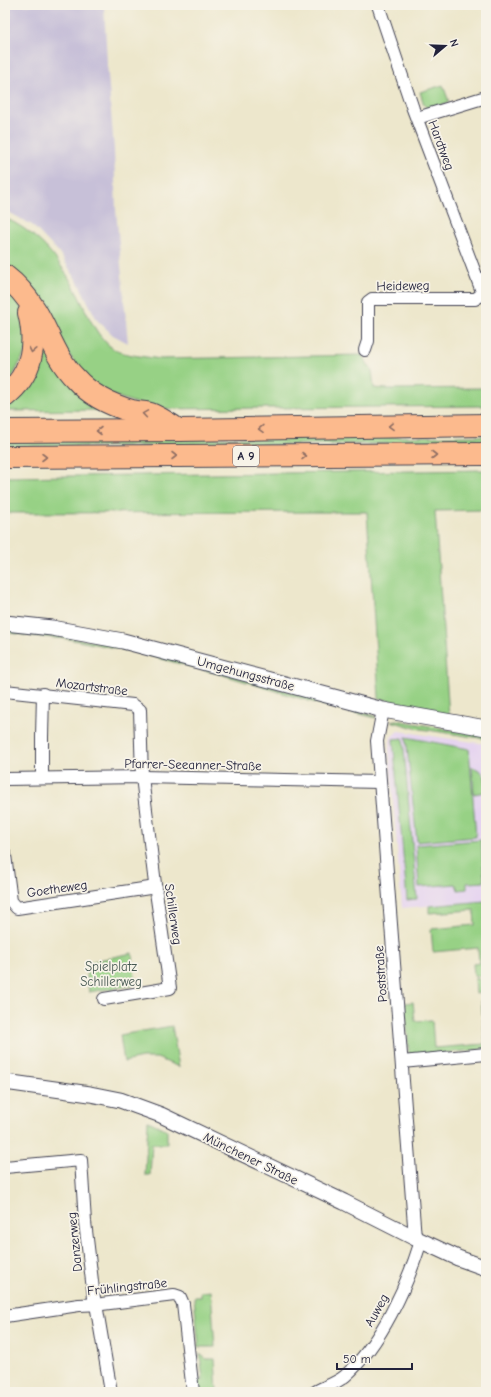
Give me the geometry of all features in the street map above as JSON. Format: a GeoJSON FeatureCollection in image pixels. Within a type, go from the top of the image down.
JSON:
{"type":"FeatureCollection","features":[{"type":"Feature","properties":{"kind":"highway"},"geometry":{"type":"LineString","coordinates":[[5,276],[14,282],[35,310],[54,349],[64,366],[74,378],[105,402],[133,412],[152,414],[180,430]]}},
{"type":"Feature","properties":{"kind":"highway"},"geometry":{"type":"LineString","coordinates":[[5,396],[23,377],[33,344],[33,327],[26,298]]}},
{"type":"Feature","properties":{"kind":"highway","name":"A 9"},"geometry":{"type":"LineString","coordinates":[[5,431],[486,425]]}},
{"type":"Feature","properties":{"kind":"highway","name":"A 9"},"geometry":{"type":"LineString","coordinates":[[5,457],[486,454]]}},
{"type":"Feature","properties":{"kind":"street","name":"Hardtweg"},"geometry":{"type":"LineString","coordinates":[[378,5],[417,118],[484,293]]}},
{"type":"Feature","properties":{"kind":"street"},"geometry":{"type":"LineString","coordinates":[[417,118],[486,97]]}},
{"type":"Feature","properties":{"kind":"street","name":"Heideweg"},"geometry":{"type":"LineString","coordinates":[[366,350],[368,341],[368,302],[372,298],[474,299],[484,293]]}},
{"type":"Feature","properties":{"kind":"street","name":"Umgehungsstraße"},"geometry":{"type":"LineString","coordinates":[[5,623],[52,628],[123,641],[383,710],[486,728]]}},
{"type":"Feature","properties":{"kind":"street","name":"Mozartstraße"},"geometry":{"type":"LineString","coordinates":[[5,691],[133,705],[140,710],[142,777]]}},
{"type":"Feature","properties":{"kind":"street","name":"Mozartstraße"},"geometry":{"type":"LineString","coordinates":[[42,778],[43,694]]}},
{"type":"Feature","properties":{"kind":"street","name":"Poststraße"},"geometry":{"type":"LineString","coordinates":[[383,710],[377,741],[402,1062],[418,1239]]}},
{"type":"Feature","properties":{"kind":"street","name":"Pfarrer-Seeanner-Straße"},"geometry":{"type":"LineString","coordinates":[[5,779],[142,777],[380,782]]}},
{"type":"Feature","properties":{"kind":"street","name":"Schillerweg"},"geometry":{"type":"LineString","coordinates":[[104,999],[170,988],[142,777]]}},
{"type":"Feature","properties":{"kind":"street","name":"Goetheweg"},"geometry":{"type":"LineString","coordinates":[[5,855],[12,901],[17,908],[156,887]]}},
{"type":"Feature","properties":{"kind":"street"},"geometry":{"type":"LineString","coordinates":[[402,1062],[486,1054]]}},
{"type":"Feature","properties":{"kind":"street","name":"Münchener Straße"},"geometry":{"type":"LineString","coordinates":[[5,1082],[90,1094],[120,1100],[161,1115],[458,1258],[486,1268]]}},
{"type":"Feature","properties":{"kind":"street","name":"Danzerweg"},"geometry":{"type":"LineString","coordinates":[[5,1167],[81,1160],[85,1222],[94,1298],[111,1392]]}},
{"type":"Feature","properties":{"kind":"street","name":"Auweg"},"geometry":{"type":"LineString","coordinates":[[315,1392],[344,1377],[367,1354],[408,1279],[418,1239]]}},
{"type":"Feature","properties":{"kind":"street","name":"Frühlingstraße"},"geometry":{"type":"LineString","coordinates":[[5,1316],[79,1305],[174,1295],[180,1297],[183,1304],[193,1392]]}},
{"type":"Feature","properties":{"kind":"shaded area"},"geometry":{"type":"Polygon","coordinates":[[[5,5],[104,5],[114,150],[116,210],[128,343],[113,335],[97,320],[79,284],[60,254],[32,225],[5,210],[5,5]]]}},
{"type":"Feature","properties":{"kind":"shaded area"},"geometry":{"type":"Polygon","coordinates":[[[398,731],[486,744],[486,917],[485,901],[402,908],[389,749],[391,737],[398,731]]]}},
{"type":"Feature","properties":{"kind":"green space"},"geometry":{"type":"Polygon","coordinates":[[[443,85],[449,102],[429,109],[424,105],[420,92],[443,85]]]}},
{"type":"Feature","properties":{"kind":"green space"},"geometry":{"type":"Polygon","coordinates":[[[5,218],[30,233],[41,242],[59,262],[98,333],[103,340],[119,352],[160,359],[362,355],[372,371],[374,388],[486,388],[486,406],[154,409],[94,389],[5,266],[5,218]]]}},
{"type":"Feature","properties":{"kind":"green space"},"geometry":{"type":"Polygon","coordinates":[[[5,285],[19,303],[26,320],[28,347],[5,391],[5,285]]]}},
{"type":"Feature","properties":{"kind":"green space"},"geometry":{"type":"Polygon","coordinates":[[[38,332],[104,410],[5,411],[5,405],[38,332]]]}},
{"type":"Feature","properties":{"kind":"green space"},"geometry":{"type":"Polygon","coordinates":[[[486,436],[486,443],[5,447],[5,440],[486,436]]]}},
{"type":"Feature","properties":{"kind":"green space"},"geometry":{"type":"Polygon","coordinates":[[[486,470],[486,510],[435,511],[449,717],[379,698],[367,512],[5,513],[5,477],[486,470]]]}},
{"type":"Feature","properties":{"kind":"green space"},"geometry":{"type":"Polygon","coordinates":[[[5,628],[132,647],[375,716],[377,718],[329,707],[223,675],[131,651],[68,639],[30,636],[5,632],[5,628]]]}},
{"type":"Feature","properties":{"kind":"green space"},"geometry":{"type":"Polygon","coordinates":[[[396,720],[486,736],[486,739],[415,728],[391,721],[396,720]]]}},
{"type":"Feature","properties":{"kind":"green space"},"geometry":{"type":"Polygon","coordinates":[[[406,737],[469,749],[476,837],[417,842],[406,737]]]}},
{"type":"Feature","properties":{"kind":"green space"},"geometry":{"type":"Polygon","coordinates":[[[403,738],[417,899],[407,900],[393,739],[403,738]]]}},
{"type":"Feature","properties":{"kind":"green space"},"geometry":{"type":"Polygon","coordinates":[[[472,767],[483,774],[486,783],[485,792],[474,794],[472,767]]]}},
{"type":"Feature","properties":{"kind":"green space"},"geometry":{"type":"Polygon","coordinates":[[[481,840],[484,882],[467,883],[467,889],[458,890],[456,884],[419,887],[416,845],[481,840]]]}},
{"type":"Feature","properties":{"kind":"green space"},"geometry":{"type":"Polygon","coordinates":[[[485,901],[486,984],[482,977],[474,975],[473,964],[479,963],[478,948],[433,952],[431,929],[475,925],[474,910],[429,913],[429,906],[485,901]]]}},
{"type":"Feature","properties":{"kind":"green space","name":"Spielplatz Schillerweg"},"geometry":{"type":"Polygon","coordinates":[[[132,953],[136,985],[89,992],[85,963],[132,953]]]}},
{"type":"Feature","properties":{"kind":"green space"},"geometry":{"type":"Polygon","coordinates":[[[475,978],[481,981],[484,993],[476,994],[475,978]]]}},
{"type":"Feature","properties":{"kind":"green space"},"geometry":{"type":"Polygon","coordinates":[[[484,999],[486,1049],[413,1056],[409,1054],[405,1003],[413,1002],[415,1021],[432,1020],[434,1048],[485,1044],[481,1000],[484,999]]]}},
{"type":"Feature","properties":{"kind":"green space"},"geometry":{"type":"Polygon","coordinates":[[[172,1026],[179,1067],[157,1058],[142,1058],[124,1062],[120,1035],[172,1026]]]}},
{"type":"Feature","properties":{"kind":"green space"},"geometry":{"type":"Polygon","coordinates":[[[148,1121],[167,1130],[167,1144],[152,1144],[150,1175],[145,1175],[148,1121]]]}},
{"type":"Feature","properties":{"kind":"green space"},"geometry":{"type":"Polygon","coordinates":[[[211,1291],[215,1347],[199,1347],[194,1297],[201,1297],[201,1292],[211,1291]]]}},
{"type":"Feature","properties":{"kind":"green space"},"geometry":{"type":"Polygon","coordinates":[[[200,1354],[206,1359],[215,1359],[217,1392],[197,1392],[195,1381],[203,1380],[200,1354]]]}}]}
